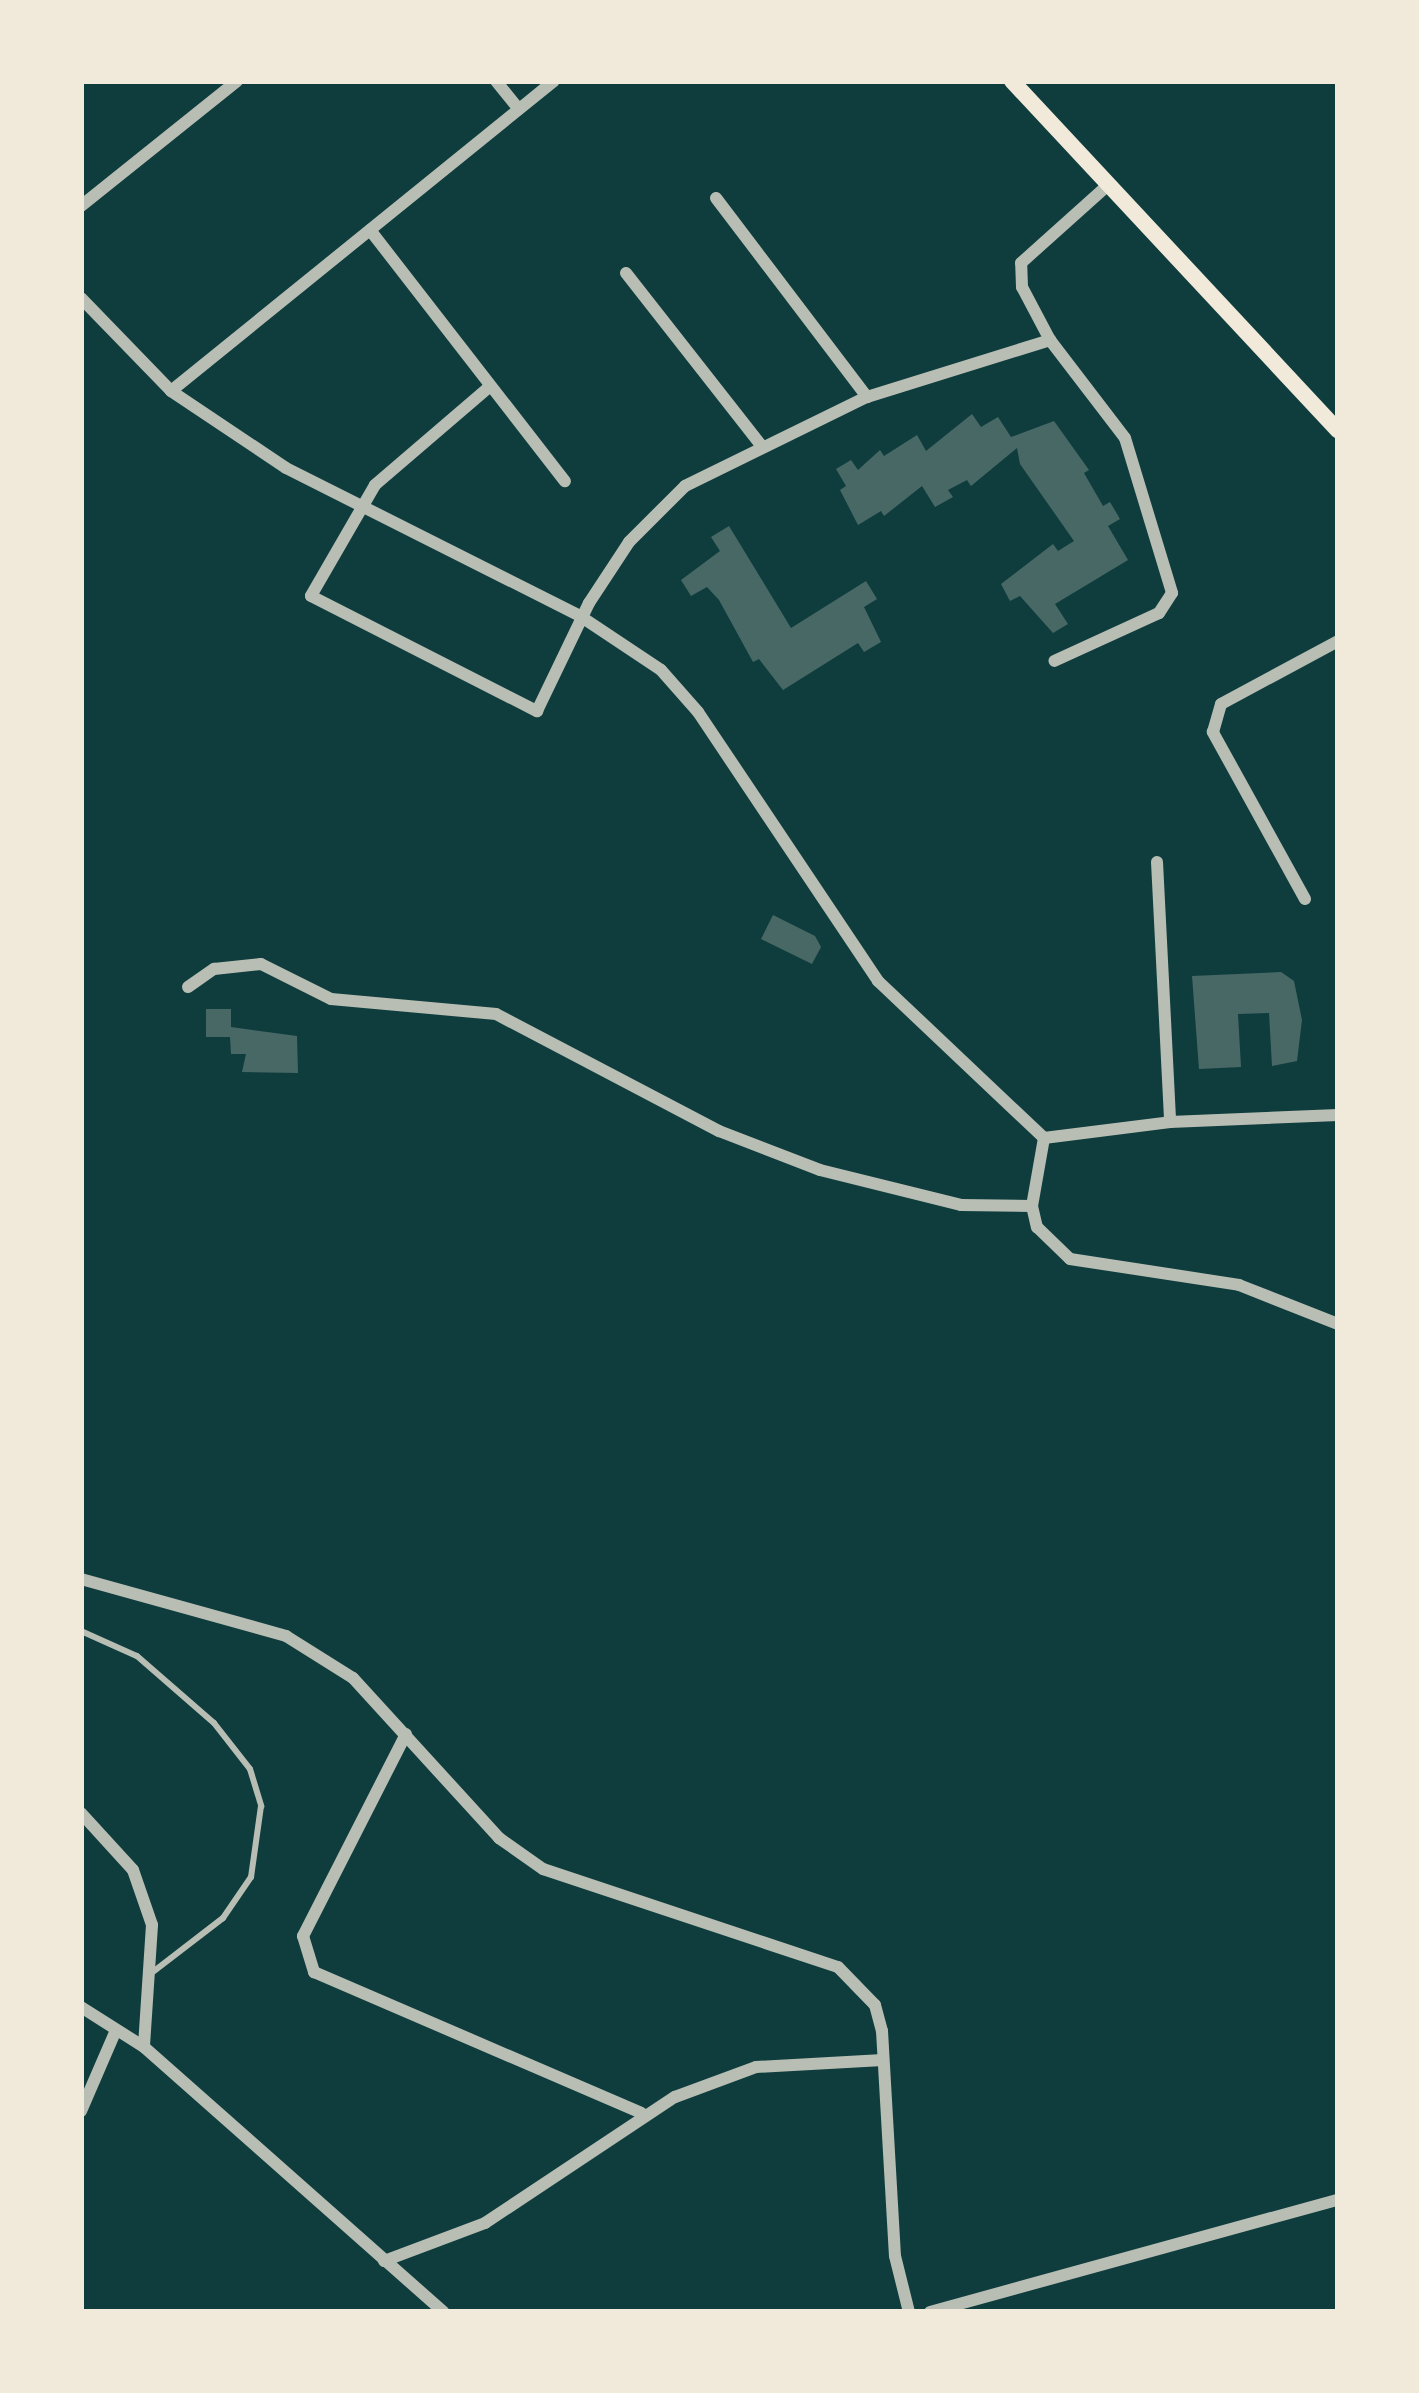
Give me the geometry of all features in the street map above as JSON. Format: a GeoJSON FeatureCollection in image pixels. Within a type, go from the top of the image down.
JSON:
{"type":"FeatureCollection","features":[{"type":"Feature","properties":{"kind":"main road"},"geometry":{"type":"LineString","coordinates":[[1012,81],[1338,431]]}},
{"type":"Feature","properties":{"kind":"street"},"geometry":{"type":"LineString","coordinates":[[81,206],[237,81]]}},
{"type":"Feature","properties":{"kind":"street"},"geometry":{"type":"LineString","coordinates":[[496,81],[519,110]]}},
{"type":"Feature","properties":{"kind":"street"},"geometry":{"type":"LineString","coordinates":[[171,391],[554,81]]}},
{"type":"Feature","properties":{"kind":"street"},"geometry":{"type":"LineString","coordinates":[[1054,661],[1159,614],[1172,593],[1125,438],[1050,340],[1022,287],[1021,263],[1109,184]]}},
{"type":"Feature","properties":{"kind":"street"},"geometry":{"type":"LineString","coordinates":[[716,198],[867,397]]}},
{"type":"Feature","properties":{"kind":"street"},"geometry":{"type":"LineString","coordinates":[[370,230],[565,482]]}},
{"type":"Feature","properties":{"kind":"street"},"geometry":{"type":"LineString","coordinates":[[626,273],[760,444]]}},
{"type":"Feature","properties":{"kind":"street"},"geometry":{"type":"LineString","coordinates":[[81,298],[171,391],[357,506],[580,616],[661,670],[698,712],[878,981],[1044,1138]]}},
{"type":"Feature","properties":{"kind":"street"},"geometry":{"type":"LineString","coordinates":[[488,388],[357,506],[311,596],[537,711],[580,616],[629,542],[685,486],[760,444],[867,397],[1050,340]]}},
{"type":"Feature","properties":{"kind":"street"},"geometry":{"type":"LineString","coordinates":[[1305,899],[1214,732],[1220,704],[1338,641]]}},
{"type":"Feature","properties":{"kind":"street"},"geometry":{"type":"LineString","coordinates":[[1157,862],[1170,1122]]}},
{"type":"Feature","properties":{"kind":"street"},"geometry":{"type":"LineString","coordinates":[[188,987],[214,969],[261,964],[331,999],[496,1015],[719,1131],[820,1170],[961,1205],[1032,1206]]}},
{"type":"Feature","properties":{"kind":"street"},"geometry":{"type":"LineString","coordinates":[[1044,1138],[1170,1122],[1338,1115]]}},
{"type":"Feature","properties":{"kind":"street"},"geometry":{"type":"LineString","coordinates":[[1044,1138],[1032,1206],[1037,1227],[1070,1259],[1239,1285],[1338,1324]]}},
{"type":"Feature","properties":{"kind":"street"},"geometry":{"type":"LineString","coordinates":[[81,1579],[286,1636],[353,1678],[499,1838],[543,1869],[838,1967],[875,2005],[896,2256],[909,2312]]}},
{"type":"Feature","properties":{"kind":"street"},"geometry":{"type":"LineString","coordinates":[[406,1734],[303,1936],[314,1972],[641,2113]]}},
{"type":"Feature","properties":{"kind":"street"},"geometry":{"type":"LineString","coordinates":[[81,1813],[133,1870],[152,1925],[153,1972],[144,2047]]}},
{"type":"Feature","properties":{"kind":"street"},"geometry":{"type":"LineString","coordinates":[[81,2007],[144,2047],[444,2312]]}},
{"type":"Feature","properties":{"kind":"street"},"geometry":{"type":"LineString","coordinates":[[81,2111],[116,2030]]}},
{"type":"Feature","properties":{"kind":"street"},"geometry":{"type":"LineString","coordinates":[[384,2261],[485,2223],[641,2113],[756,2067],[883,2060]]}},
{"type":"Feature","properties":{"kind":"street"},"geometry":{"type":"LineString","coordinates":[[930,2312],[1338,2200]]}},
{"type":"Feature","properties":{"kind":"lane"},"geometry":{"type":"LineString","coordinates":[[81,1631],[137,1656],[214,1723],[250,1768],[261,1806],[251,1877],[224,1918],[153,1972]]}},
{"type":"Feature","properties":{"kind":"building"},"geometry":{"type":"Polygon","coordinates":[[[972,414],[981,427],[998,417],[1011,437],[1054,421],[1089,470],[1084,473],[1103,506],[1110,502],[1120,519],[1108,526],[1128,560],[1055,604],[1068,624],[1053,633],[1020,596],[1010,601],[1001,584],[1053,544],[1058,551],[1074,541],[1020,464],[1017,448],[971,486],[967,480],[948,490],[953,497],[935,507],[922,486],[884,516],[881,511],[858,525],[840,490],[846,486],[836,469],[851,460],[858,470],[880,450],[884,456],[917,435],[926,451],[972,414]]]}},
{"type":"Feature","properties":{"kind":"building"},"geometry":{"type":"Polygon","coordinates":[[[729,526],[791,628],[866,581],[877,599],[864,607],[881,642],[864,652],[858,643],[783,690],[759,659],[753,662],[707,587],[691,596],[681,580],[720,551],[711,537],[729,526]]]}},
{"type":"Feature","properties":{"kind":"building"},"geometry":{"type":"Polygon","coordinates":[[[773,915],[815,936],[821,947],[812,964],[761,939],[773,915]]]}},
{"type":"Feature","properties":{"kind":"building"},"geometry":{"type":"Polygon","coordinates":[[[1281,972],[1294,981],[1302,1020],[1297,1061],[1272,1066],[1269,1013],[1238,1014],[1241,1067],[1199,1069],[1192,976],[1281,972]]]}},
{"type":"Feature","properties":{"kind":"building"},"geometry":{"type":"Polygon","coordinates":[[[206,1009],[231,1009],[231,1027],[297,1036],[298,1073],[242,1072],[246,1054],[231,1054],[230,1037],[206,1037],[206,1009]]]}}]}
